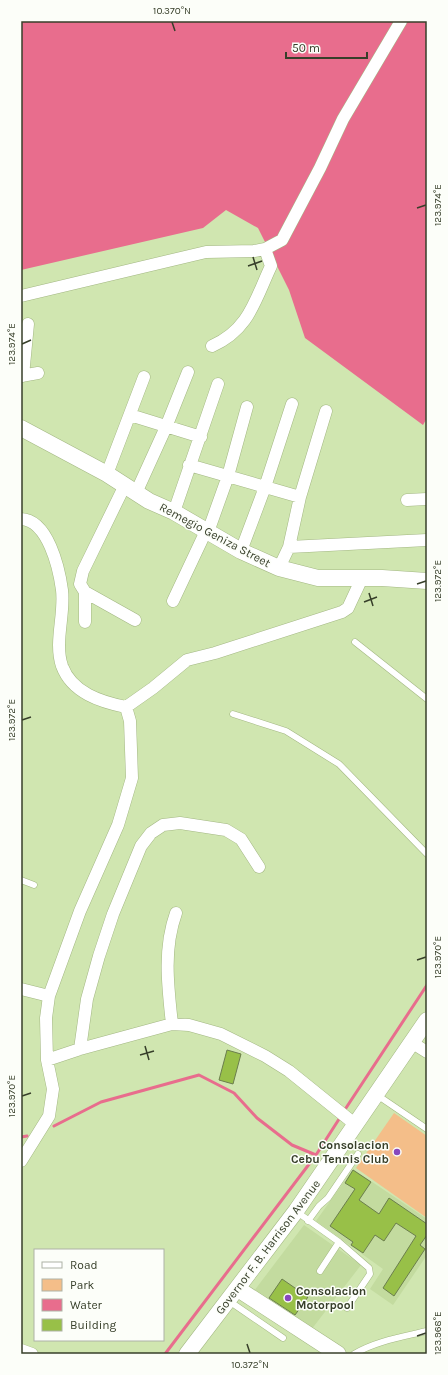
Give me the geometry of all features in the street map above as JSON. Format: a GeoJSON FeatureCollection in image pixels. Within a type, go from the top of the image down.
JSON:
{"type":"FeatureCollection","features":[{"type":"Feature","properties":{"kind":"street"},"geometry":{"type":"LineString","coordinates":[[21,296],[206,252],[254,251],[266,248],[282,240],[320,168],[342,119],[400,21]]}},
{"type":"Feature","properties":{"kind":"street"},"geometry":{"type":"LineString","coordinates":[[212,346],[226,340],[243,324],[252,308],[271,266],[266,248]]}},
{"type":"Feature","properties":{"kind":"street"},"geometry":{"type":"LineString","coordinates":[[28,324],[22,376],[38,373]]}},
{"type":"Feature","properties":{"kind":"street"},"geometry":{"type":"LineString","coordinates":[[135,620],[85,592],[80,584],[83,571],[166,427],[188,372]]}},
{"type":"Feature","properties":{"kind":"street"},"geometry":{"type":"LineString","coordinates":[[107,474],[144,377]]}},
{"type":"Feature","properties":{"kind":"street"},"geometry":{"type":"LineString","coordinates":[[174,512],[189,464],[201,437],[218,384]]}},
{"type":"Feature","properties":{"kind":"street"},"geometry":{"type":"LineString","coordinates":[[241,550],[265,487],[292,404]]}},
{"type":"Feature","properties":{"kind":"street"},"geometry":{"type":"LineString","coordinates":[[173,601],[207,532],[228,476],[247,407]]}},
{"type":"Feature","properties":{"kind":"street"},"geometry":{"type":"LineString","coordinates":[[279,568],[289,547],[300,498],[326,411]]}},
{"type":"Feature","properties":{"kind":"street"},"geometry":{"type":"LineString","coordinates":[[130,415],[201,437]]}},
{"type":"Feature","properties":{"kind":"street","name":"Remegio Geniza Street"},"geometry":{"type":"LineString","coordinates":[[21,428],[107,474],[207,532],[279,568],[318,578],[362,578],[427,582]]}},
{"type":"Feature","properties":{"kind":"street"},"geometry":{"type":"LineString","coordinates":[[189,464],[300,498]]}},
{"type":"Feature","properties":{"kind":"street"},"geometry":{"type":"LineString","coordinates":[[407,500],[427,499]]}},
{"type":"Feature","properties":{"kind":"street"},"geometry":{"type":"LineString","coordinates":[[21,519],[29,519],[42,530],[47,538],[53,556],[62,590],[60,653],[65,672],[68,677],[90,697],[126,707]]}},
{"type":"Feature","properties":{"kind":"street"},"geometry":{"type":"LineString","coordinates":[[289,547],[427,540]]}},
{"type":"Feature","properties":{"kind":"street"},"geometry":{"type":"LineString","coordinates":[[126,707],[153,688],[187,660],[215,653],[342,612],[348,608],[362,578]]}},
{"type":"Feature","properties":{"kind":"street"},"geometry":{"type":"LineString","coordinates":[[85,592],[85,622]]}},
{"type":"Feature","properties":{"kind":"street"},"geometry":{"type":"LineString","coordinates":[[21,1161],[49,1116],[53,1089],[47,1060],[46,1018],[49,996],[80,911],[118,825],[129,792],[132,778],[132,762],[130,721],[126,707]]}},
{"type":"Feature","properties":{"kind":"street"},"geometry":{"type":"LineString","coordinates":[[80,1049],[87,999],[99,956],[113,914],[141,846],[151,833],[164,825],[180,823],[226,830],[241,839],[259,867]]}},
{"type":"Feature","properties":{"kind":"street"},"geometry":{"type":"LineString","coordinates":[[172,1024],[167,972],[171,926],[176,912]]}},
{"type":"Feature","properties":{"kind":"street"},"geometry":{"type":"LineString","coordinates":[[21,989],[49,996]]}},
{"type":"Feature","properties":{"kind":"street","name":"Governor F. B. Harrison Avenue"},"geometry":{"type":"LineString","coordinates":[[187,1354],[233,1295],[302,1216],[346,1117],[377,1094],[427,1020]]}},
{"type":"Feature","properties":{"kind":"street"},"geometry":{"type":"LineString","coordinates":[[47,1060],[80,1049],[172,1024],[188,1025],[222,1034],[265,1056],[289,1071],[346,1117]]}},
{"type":"Feature","properties":{"kind":"street"},"geometry":{"type":"LineString","coordinates":[[411,1042],[427,1052]]}},
{"type":"Feature","properties":{"kind":"street"},"geometry":{"type":"LineString","coordinates":[[233,1295],[338,1354]]}},
{"type":"Feature","properties":{"kind":"street"},"geometry":{"type":"LineString","coordinates":[[21,1350],[32,1354]]}},
{"type":"Feature","properties":{"kind":"lane"},"geometry":{"type":"LineString","coordinates":[[355,642],[427,699]]}},
{"type":"Feature","properties":{"kind":"lane"},"geometry":{"type":"LineString","coordinates":[[233,714],[286,731],[340,764],[360,782],[427,854]]}},
{"type":"Feature","properties":{"kind":"lane"},"geometry":{"type":"LineString","coordinates":[[21,880],[34,885]]}},
{"type":"Feature","properties":{"kind":"lane"},"geometry":{"type":"LineString","coordinates":[[377,1094],[427,1129]]}},
{"type":"Feature","properties":{"kind":"lane"},"geometry":{"type":"LineString","coordinates":[[347,1308],[370,1274],[369,1268],[339,1242],[302,1216],[319,1206],[328,1198],[358,1154]]}},
{"type":"Feature","properties":{"kind":"lane"},"geometry":{"type":"LineString","coordinates":[[320,1271],[339,1242]]}},
{"type":"Feature","properties":{"kind":"lane"},"geometry":{"type":"LineString","coordinates":[[233,1295],[283,1338]]}},
{"type":"Feature","properties":{"kind":"lane"},"geometry":{"type":"LineString","coordinates":[[354,1354],[364,1348],[427,1331]]}},
{"type":"Feature","properties":{"kind":"shaded area"},"geometry":{"type":"Polygon","coordinates":[[[353,1169],[427,1219],[427,1255],[393,1305],[370,1289],[383,1269],[316,1221],[353,1169]]]}},
{"type":"Feature","properties":{"kind":"shaded area"},"geometry":{"type":"Polygon","coordinates":[[[304,1225],[361,1265],[311,1330],[254,1291],[304,1225]]]}},
{"type":"Feature","properties":{"kind":"green space","name":"Consolacion Cebu Tennis Club"},"geometry":{"type":"Polygon","coordinates":[[[394,1113],[427,1136],[427,1218],[356,1168],[394,1113]]]}},
{"type":"Feature","properties":{"kind":"water"},"geometry":{"type":"Polygon","coordinates":[[[21,21],[427,21],[427,418],[423,425],[305,338],[289,290],[258,228],[226,210],[203,228],[21,270],[21,21]]]}},
{"type":"Feature","properties":{"kind":"building"},"geometry":{"type":"Polygon","coordinates":[[[227,1050],[241,1054],[233,1084],[219,1080],[227,1050]]]}},
{"type":"Feature","properties":{"kind":"building"},"geometry":{"type":"Polygon","coordinates":[[[353,1170],[371,1182],[359,1200],[379,1214],[389,1198],[427,1224],[427,1235],[420,1245],[425,1249],[394,1296],[383,1288],[416,1236],[396,1223],[384,1241],[375,1235],[363,1253],[351,1245],[353,1242],[330,1226],[355,1189],[345,1183],[353,1170]]]}},
{"type":"Feature","properties":{"kind":"building","name":"Consolacion Motorpool"},"geometry":{"type":"Polygon","coordinates":[[[282,1279],[308,1297],[295,1315],[269,1298],[282,1279]]]}},
{"type":"Feature","properties":{"kind":"waterway"},"geometry":{"type":"LineString","coordinates":[[344,1111],[427,985]]}},
{"type":"Feature","properties":{"kind":"waterway"},"geometry":{"type":"LineString","coordinates":[[54,1126],[101,1102],[199,1075],[234,1093],[257,1118],[292,1145],[316,1155]]}},
{"type":"Feature","properties":{"kind":"waterway"},"geometry":{"type":"LineString","coordinates":[[165,1354],[316,1155],[341,1116]]}},
{"type":"Feature","properties":{"kind":"waterway"},"geometry":{"type":"LineString","coordinates":[[21,1137],[27,1136]]}},
{"type":"Feature","properties":{"kind":"place","name":"Consolacion Cebu Tennis Club"},"geometry":{"type":"Point","coordinates":[397,1152]}},
{"type":"Feature","properties":{"kind":"place","name":"Consolacion Motorpool"},"geometry":{"type":"Point","coordinates":[288,1298]}}]}
